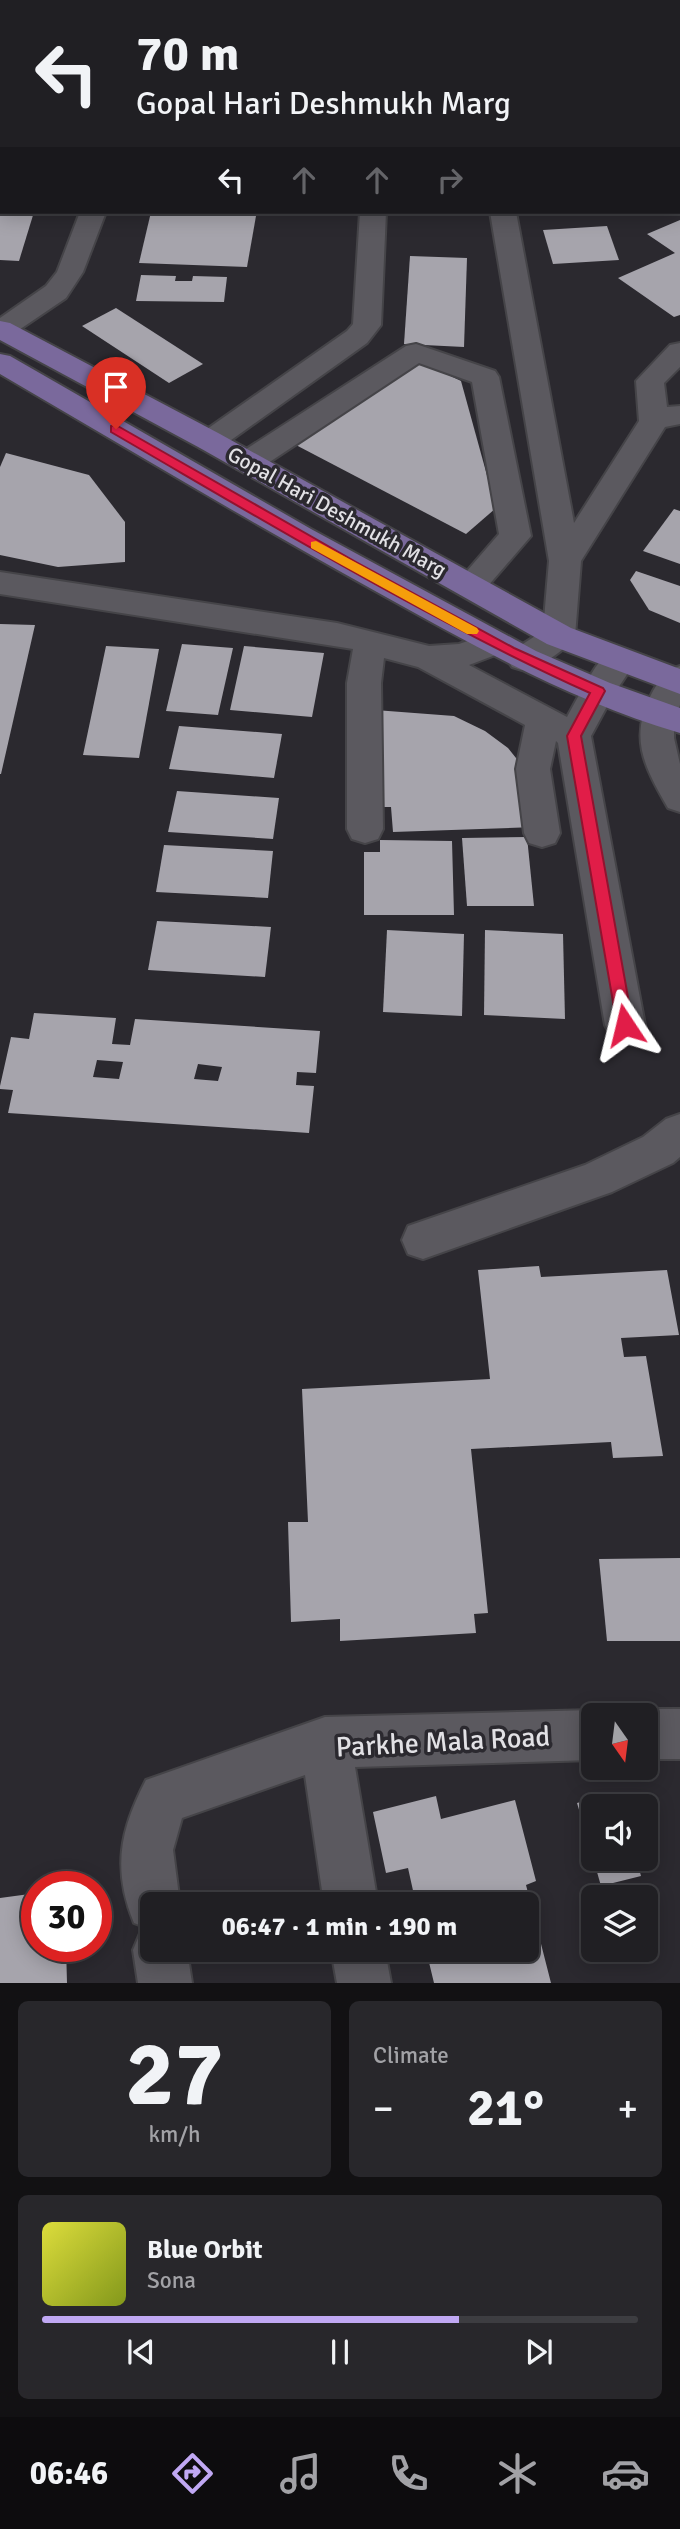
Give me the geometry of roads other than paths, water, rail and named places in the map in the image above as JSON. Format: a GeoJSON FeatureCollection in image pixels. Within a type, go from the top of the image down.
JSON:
{"type":"FeatureCollection","features":[{"type":"Feature","properties":{"kind":"main road","name":"Gopal Hari Deshmukh Marg"},"geometry":{"type":"LineString","coordinates":[[0,330],[210,441],[559,636],[619,661],[679,681]]}},
{"type":"Feature","properties":{"kind":"main road","name":"Gopal Hari Deshmukh Marg"},"geometry":{"type":"LineString","coordinates":[[0,362],[300,536],[524,659],[598,691],[669,717]]}},
{"type":"Feature","properties":{"kind":"street"},"geometry":{"type":"LineString","coordinates":[[0,330],[56,292],[71,272],[92,214]]}},
{"type":"Feature","properties":{"kind":"street"},"geometry":{"type":"LineString","coordinates":[[210,441],[357,337],[367,325],[373,214]]}},
{"type":"Feature","properties":{"kind":"street"},"geometry":{"type":"LineString","coordinates":[[503,214],[565,561],[559,636],[524,659]]}},
{"type":"Feature","properties":{"kind":"street"},"geometry":{"type":"LineString","coordinates":[[565,561],[667,418],[650,381],[680,351]]}},
{"type":"Feature","properties":{"kind":"street"},"geometry":{"type":"LineString","coordinates":[[248,462],[416,352],[485,377],[515,536],[470,586]]}},
{"type":"Feature","properties":{"kind":"street"},"geometry":{"type":"LineString","coordinates":[[0,583],[337,634],[429,658],[574,736]]}},
{"type":"Feature","properties":{"kind":"street"},"geometry":{"type":"LineString","coordinates":[[365,829],[364,683],[370,643]]}},
{"type":"Feature","properties":{"kind":"street"},"geometry":{"type":"LineString","coordinates":[[429,658],[481,650],[494,643]]}},
{"type":"Feature","properties":{"kind":"street"},"geometry":{"type":"LineString","coordinates":[[619,661],[598,691],[574,736],[625,1025]]}},
{"type":"Feature","properties":{"kind":"street"},"geometry":{"type":"LineString","coordinates":[[679,681],[669,717],[654,737],[666,775],[680,799]]}},
{"type":"Feature","properties":{"kind":"street"},"geometry":{"type":"LineString","coordinates":[[542,833],[533,769],[543,719]]}},
{"type":"Feature","properties":{"kind":"street"},"geometry":{"type":"LineString","coordinates":[[423,1240],[597,1179],[658,1150],[680,1132]]}},
{"type":"Feature","properties":{"kind":"street"},"geometry":{"type":"LineString","coordinates":[[658,1734],[680,1734]]}},
{"type":"Feature","properties":{"kind":"street","name":"Parkhe Mala Road"},"geometry":{"type":"LineString","coordinates":[[349,1892],[325,1742],[581,1735]]}},
{"type":"Feature","properties":{"kind":"street"},"geometry":{"type":"LineString","coordinates":[[151,1892],[145,1851],[150,1824],[164,1798],[325,1742]]}},
{"type":"Feature","properties":{"kind":"street"},"geometry":{"type":"LineString","coordinates":[[162,1962],[165,1983]]}},
{"type":"Feature","properties":{"kind":"street"},"geometry":{"type":"LineString","coordinates":[[360,1962],[364,1983]]}}]}
